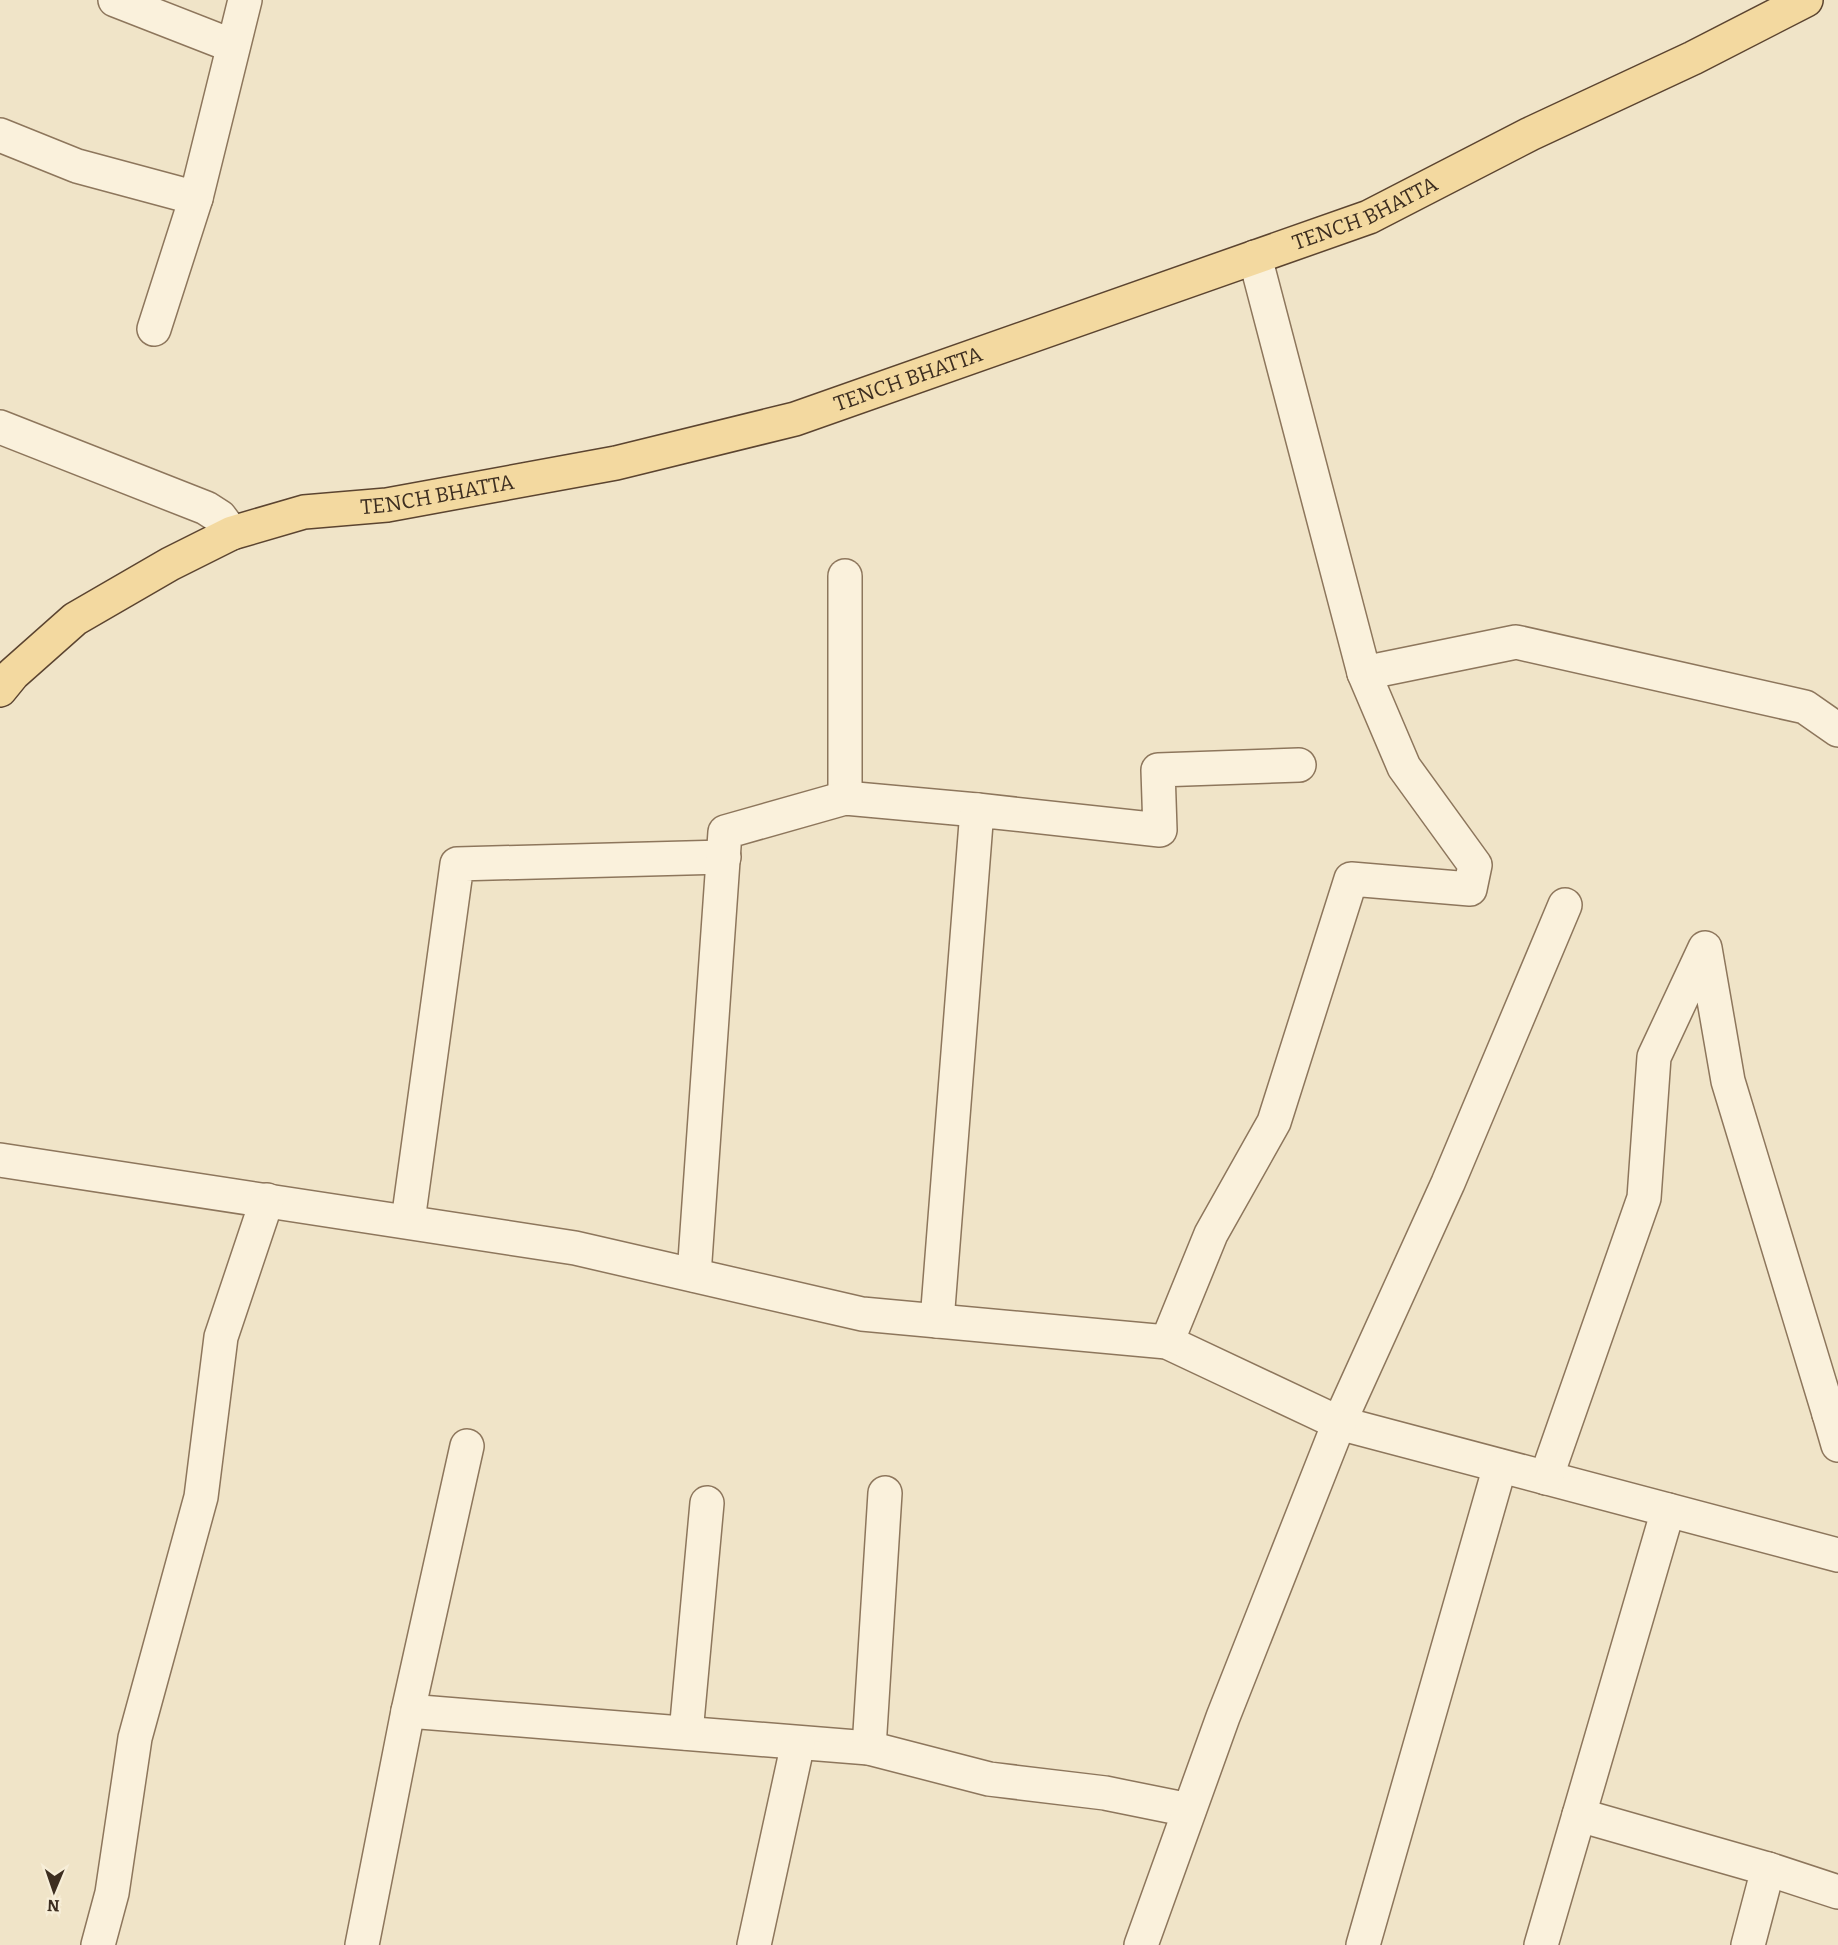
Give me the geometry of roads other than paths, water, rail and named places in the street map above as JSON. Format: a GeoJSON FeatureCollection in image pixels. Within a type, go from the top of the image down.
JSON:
{"type":"FeatureCollection","features":[{"type":"Feature","properties":{"kind":"main road","name":"TENCH BHATTA"},"geometry":{"type":"LineString","coordinates":[[4,677],[75,619],[170,564],[232,533],[304,512],[387,505],[616,463],[795,419],[1369,217],[1530,134],[1693,58],[1806,0]]}},
{"type":"Feature","properties":{"kind":"street"},"geometry":{"type":"LineString","coordinates":[[115,0],[233,46]]}},
{"type":"Feature","properties":{"kind":"street"},"geometry":{"type":"LineString","coordinates":[[153,329],[196,198],[245,0]]}},
{"type":"Feature","properties":{"kind":"street"},"geometry":{"type":"LineString","coordinates":[[0,135],[77,166],[196,198]]}},
{"type":"Feature","properties":{"kind":"street"},"geometry":{"type":"LineString","coordinates":[[1167,1342],[1210,1234],[1274,1122],[1351,879],[1470,889],[1475,865],[1404,766],[1364,673],[1255,257]]}},
{"type":"Feature","properties":{"kind":"street"},"geometry":{"type":"LineString","coordinates":[[0,427],[206,508],[220,517],[232,533]]}},
{"type":"Feature","properties":{"kind":"street"},"geometry":{"type":"LineString","coordinates":[[844,798],[845,576]]}},
{"type":"Feature","properties":{"kind":"street"},"geometry":{"type":"LineString","coordinates":[[1364,673],[1516,642],[1805,707],[1838,730]]}},
{"type":"Feature","properties":{"kind":"street"},"geometry":{"type":"LineString","coordinates":[[694,1275],[725,832],[844,798],[1160,830],[1158,770],[1299,765]]}},
{"type":"Feature","properties":{"kind":"street"},"geometry":{"type":"LineString","coordinates":[[937,1321],[977,810]]}},
{"type":"Feature","properties":{"kind":"street"},"geometry":{"type":"LineString","coordinates":[[408,1221],[457,864],[724,857]]}},
{"type":"Feature","properties":{"kind":"street"},"geometry":{"type":"LineString","coordinates":[[1141,1945],[1223,1717],[1339,1423],[1448,1183],[1565,905]]}},
{"type":"Feature","properties":{"kind":"street"},"geometry":{"type":"LineString","coordinates":[[1546,1478],[1644,1198],[1654,1057],[1705,948],[1728,1081],[1835,1424]]}},
{"type":"Feature","properties":{"kind":"street"},"geometry":{"type":"LineString","coordinates":[[0,1160],[575,1248],[862,1314],[1167,1342],[1339,1423],[1838,1555]]}},
{"type":"Feature","properties":{"kind":"street"},"geometry":{"type":"LineString","coordinates":[[98,1945],[112,1893],[135,1738],[201,1497],[221,1337],[267,1200]]}},
{"type":"Feature","properties":{"kind":"street"},"geometry":{"type":"LineString","coordinates":[[362,1945],[408,1711],[466,1446]]}},
{"type":"Feature","properties":{"kind":"street"},"geometry":{"type":"LineString","coordinates":[[1363,1945],[1500,1466]]}},
{"type":"Feature","properties":{"kind":"street"},"geometry":{"type":"LineString","coordinates":[[869,1748],[885,1494]]}},
{"type":"Feature","properties":{"kind":"street"},"geometry":{"type":"LineString","coordinates":[[686,1733],[707,1503]]}},
{"type":"Feature","properties":{"kind":"street"},"geometry":{"type":"LineString","coordinates":[[1541,1945],[1668,1510]]}},
{"type":"Feature","properties":{"kind":"street"},"geometry":{"type":"LineString","coordinates":[[408,1711],[869,1748],[989,1779],[1105,1793],[1189,1810]]}},
{"type":"Feature","properties":{"kind":"street"},"geometry":{"type":"LineString","coordinates":[[754,1945],[798,1743]]}},
{"type":"Feature","properties":{"kind":"street"},"geometry":{"type":"LineString","coordinates":[[1579,1815],[1768,1869],[1838,1892]]}},
{"type":"Feature","properties":{"kind":"street"},"geometry":{"type":"LineString","coordinates":[[1748,1945],[1768,1869]]}}]}
